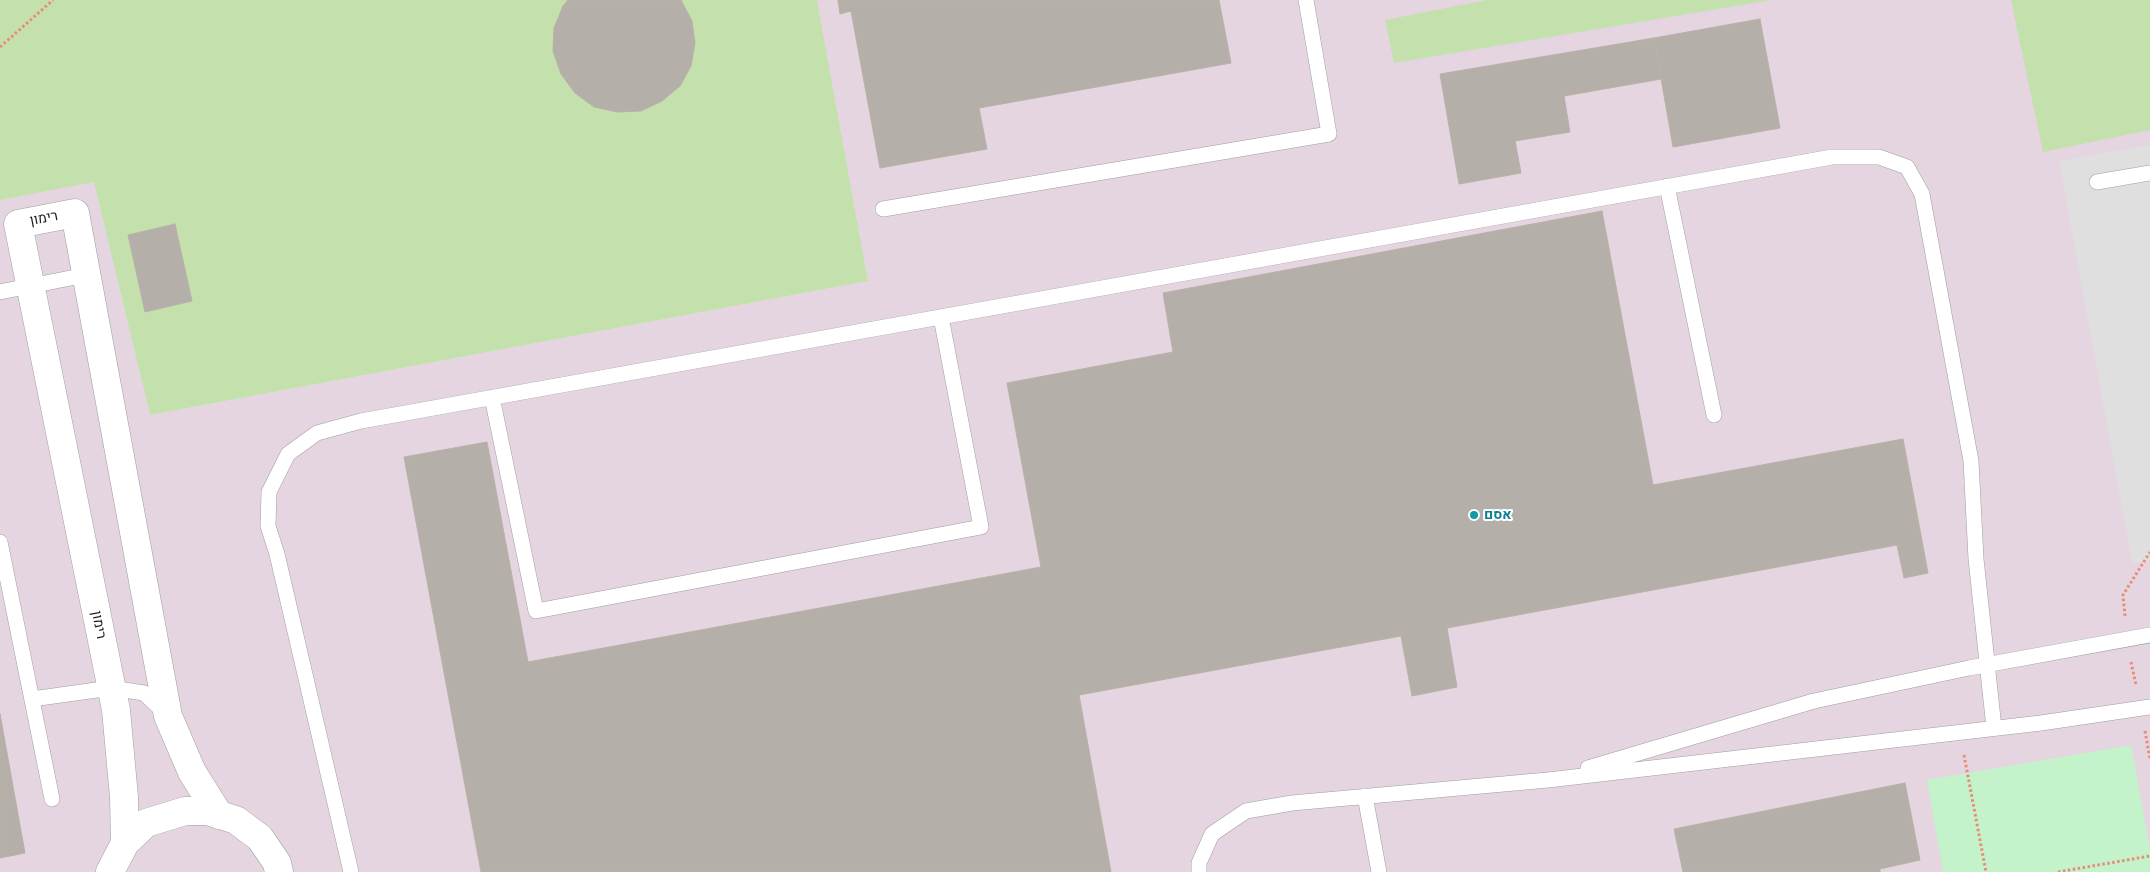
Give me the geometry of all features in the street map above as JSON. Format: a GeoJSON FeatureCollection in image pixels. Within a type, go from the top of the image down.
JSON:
{"type":"FeatureCollection","features":[{"type":"Feature","properties":{"kind":"street","name":"רימון"},"geometry":{"type":"LineString","coordinates":[[112,863],[120,757],[116,710],[18,224],[75,213],[168,716],[192,772],[220,815]]}},
{"type":"Feature","properties":{"kind":"street"},"geometry":{"type":"LineString","coordinates":[[112,863],[146,823],[185,811],[207,811],[236,820],[260,838],[277,863],[279,872]]}},
{"type":"Feature","properties":{"kind":"lane"},"geometry":{"type":"LineString","coordinates":[[883,210],[1329,134],[1306,0]]}},
{"type":"Feature","properties":{"kind":"lane"},"geometry":{"type":"LineString","coordinates":[[351,872],[277,554],[268,526],[269,492],[288,454],[317,433],[361,421],[492,397],[1832,157],[1879,157],[1907,167],[1922,194],[1971,461],[1976,558],[1994,728]]}},
{"type":"Feature","properties":{"kind":"lane"},"geometry":{"type":"LineString","coordinates":[[2097,182],[2150,173]]}},
{"type":"Feature","properties":{"kind":"lane"},"geometry":{"type":"LineString","coordinates":[[1667,186],[1714,414]]}},
{"type":"Feature","properties":{"kind":"lane"},"geometry":{"type":"LineString","coordinates":[[0,292],[86,275]]}},
{"type":"Feature","properties":{"kind":"lane"},"geometry":{"type":"LineString","coordinates":[[492,397],[536,611],[981,527],[941,317]]}},
{"type":"Feature","properties":{"kind":"lane"},"geometry":{"type":"LineString","coordinates":[[0,542],[52,799]]}},
{"type":"Feature","properties":{"kind":"lane"},"geometry":{"type":"LineString","coordinates":[[1548,780],[1814,701],[1987,665],[2150,635]]}},
{"type":"Feature","properties":{"kind":"lane"},"geometry":{"type":"LineString","coordinates":[[32,699],[111,688],[144,694],[168,716]]}},
{"type":"Feature","properties":{"kind":"lane"},"geometry":{"type":"LineString","coordinates":[[1198,872],[1199,863],[1212,834],[1246,811],[1292,803],[1548,780],[1994,728],[2150,707]]}},
{"type":"Feature","properties":{"kind":"lane"},"geometry":{"type":"LineString","coordinates":[[1365,796],[1379,872]]}},
{"type":"Feature","properties":{"kind":"path"},"geometry":{"type":"LineString","coordinates":[[0,47],[53,0]]}},
{"type":"Feature","properties":{"kind":"path"},"geometry":{"type":"LineString","coordinates":[[1960,732],[1986,872]]}},
{"type":"Feature","properties":{"kind":"path"},"geometry":{"type":"LineString","coordinates":[[2058,872],[2150,856]]}},
{"type":"Feature","properties":{"kind":"shaded area"},"geometry":{"type":"Polygon","coordinates":[[[817,0],[2150,0],[2150,872],[0,872],[0,200],[94,181],[150,415],[868,281],[817,0]]]}},
{"type":"Feature","properties":{"kind":"shaded area"},"geometry":{"type":"Polygon","coordinates":[[[2150,145],[2150,560],[2132,563],[2059,161],[2150,145]]]}},
{"type":"Feature","properties":{"kind":"green space"},"geometry":{"type":"Polygon","coordinates":[[[0,0],[817,0],[868,281],[150,415],[94,182],[0,200],[0,0]]]}},
{"type":"Feature","properties":{"kind":"green space"},"geometry":{"type":"Polygon","coordinates":[[[1487,0],[1772,0],[1394,63],[1385,20],[1487,0]]]}},
{"type":"Feature","properties":{"kind":"green space"},"geometry":{"type":"Polygon","coordinates":[[[2011,0],[2150,0],[2150,130],[2043,152],[2011,0]]]}},
{"type":"Feature","properties":{"kind":"green space"},"geometry":{"type":"Polygon","coordinates":[[[2131,745],[2150,849],[2150,872],[1943,872],[1927,780],[2131,745]]]}},
{"type":"Feature","properties":{"kind":"building"},"geometry":{"type":"Polygon","coordinates":[[[568,0],[681,0],[692,21],[695,43],[691,66],[680,86],[662,101],[641,111],[617,112],[594,107],[575,93],[561,74],[553,51],[554,28],[563,6],[568,0]]]}},
{"type":"Feature","properties":{"kind":"building"},"geometry":{"type":"Polygon","coordinates":[[[838,0],[1219,0],[1231,63],[979,108],[987,149],[880,168],[851,11],[840,14],[838,0]]]}},
{"type":"Feature","properties":{"kind":"building"},"geometry":{"type":"Polygon","coordinates":[[[1760,19],[1780,128],[1673,147],[1654,38],[1760,19]]]}},
{"type":"Feature","properties":{"kind":"building"},"geometry":{"type":"Polygon","coordinates":[[[1654,38],[1661,79],[1564,96],[1570,132],[1515,141],[1521,173],[1459,184],[1440,74],[1654,38]]]}},
{"type":"Feature","properties":{"kind":"building","name":"אסם"},"geometry":{"type":"Polygon","coordinates":[[[1602,211],[1653,485],[1903,439],[1928,573],[1904,578],[1897,545],[1447,628],[1457,687],[1412,696],[1401,636],[1079,695],[1111,872],[481,872],[404,457],[487,442],[528,662],[1041,567],[1007,383],[1173,352],[1163,293],[1602,211]]]}},
{"type":"Feature","properties":{"kind":"building"},"geometry":{"type":"Polygon","coordinates":[[[175,224],[192,301],[145,312],[128,235],[175,224]]]}},
{"type":"Feature","properties":{"kind":"building"},"geometry":{"type":"Polygon","coordinates":[[[0,714],[25,853],[0,858],[0,714]]]}},
{"type":"Feature","properties":{"kind":"building"},"geometry":{"type":"Polygon","coordinates":[[[1905,783],[1920,860],[1880,869],[1880,872],[1683,872],[1674,829],[1905,783]]]}},
{"type":"Feature","properties":{"kind":"place","name":"אסם"},"geometry":{"type":"Point","coordinates":[1474,515]}}]}
